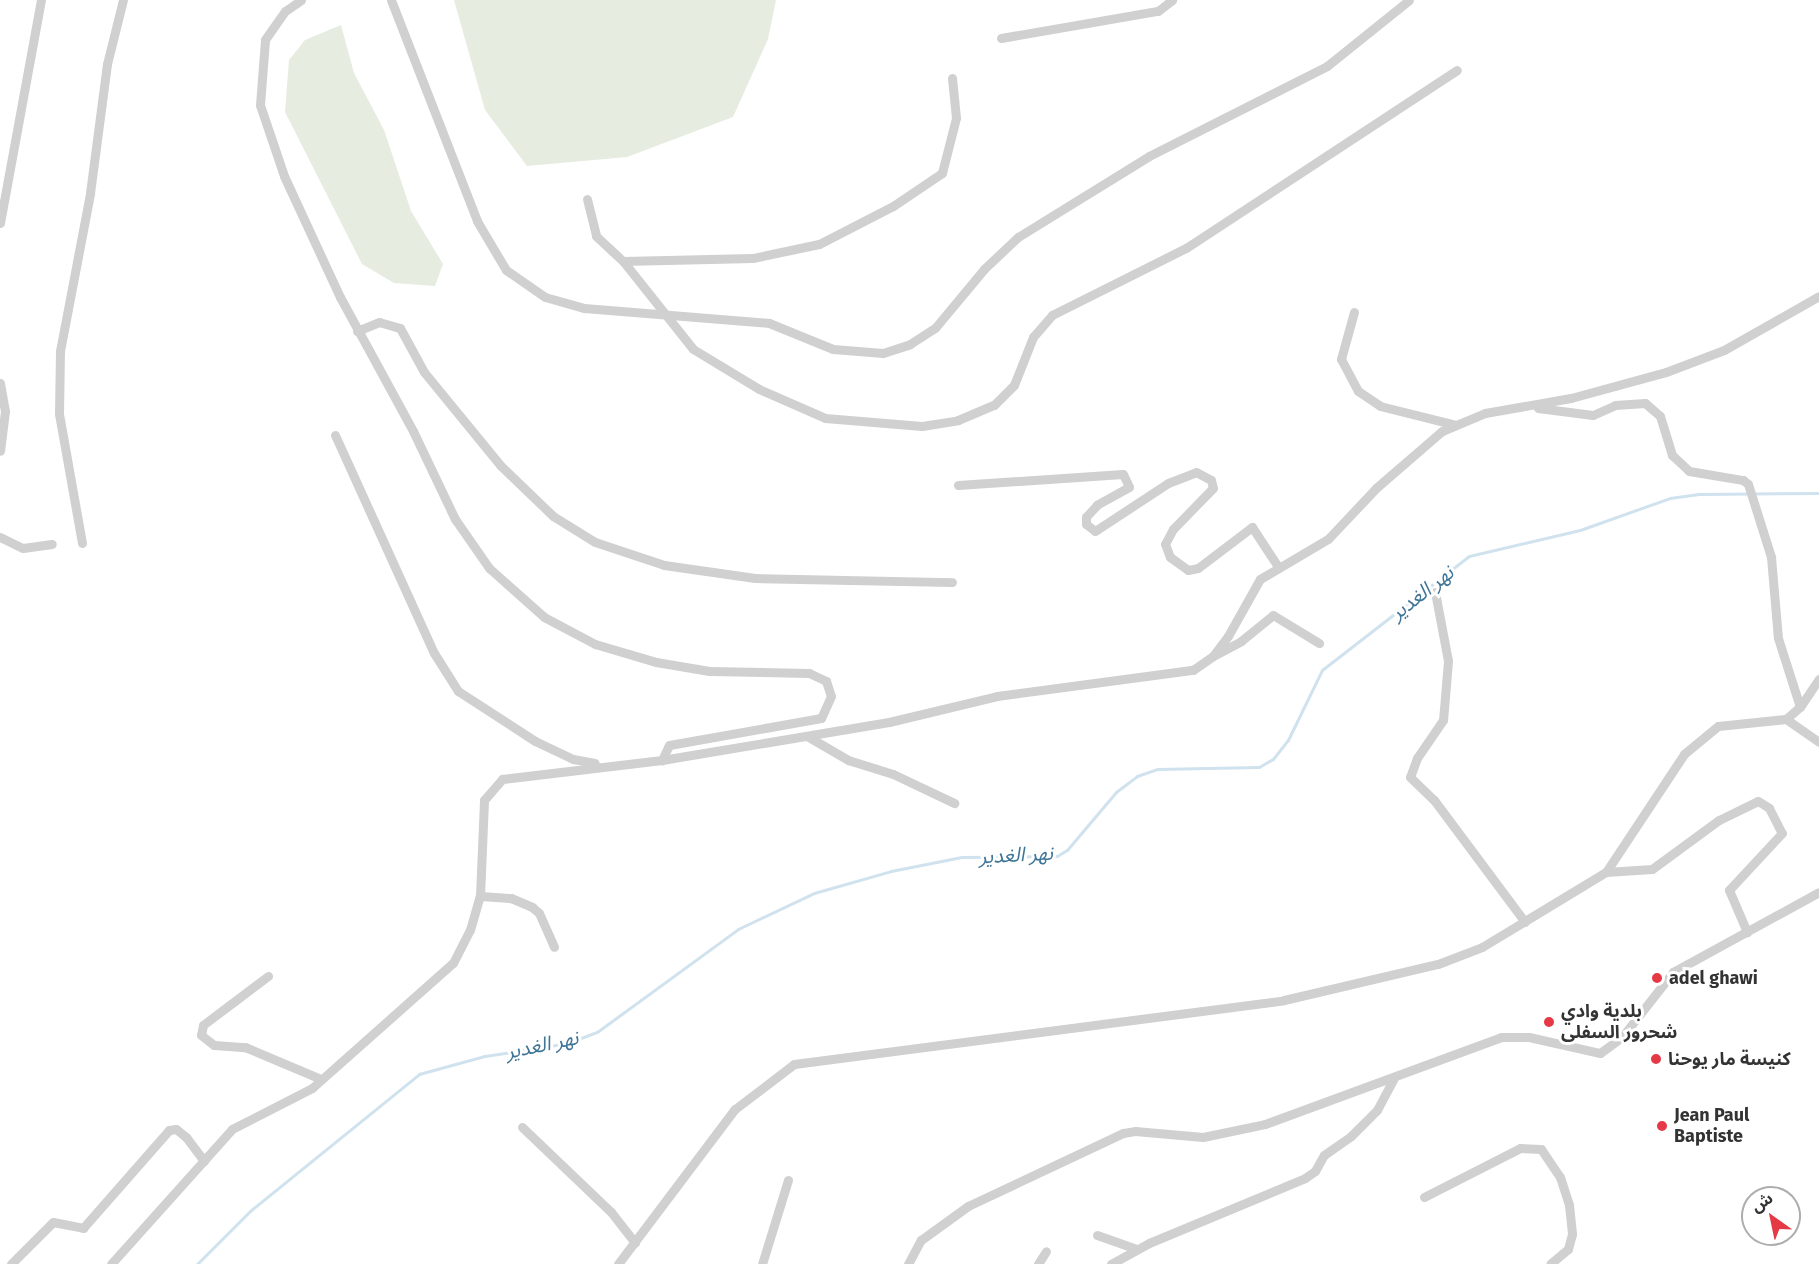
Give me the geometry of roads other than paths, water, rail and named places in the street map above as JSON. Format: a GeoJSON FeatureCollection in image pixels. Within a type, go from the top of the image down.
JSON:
{"type":"FeatureCollection","features":[{"type":"Feature","properties":{"kind":"street"},"geometry":{"type":"LineString","coordinates":[[0,223],[41,0]]}},
{"type":"Feature","properties":{"kind":"street"},"geometry":{"type":"LineString","coordinates":[[82,543],[59,414],[60,351],[90,193],[107,64],[123,0]]}},
{"type":"Feature","properties":{"kind":"street"},"geometry":{"type":"LineString","coordinates":[[301,0],[285,11],[265,40],[260,105],[284,176],[357,331],[413,430],[455,519],[489,568],[544,617],[595,644],[656,662],[709,670],[809,673],[826,681],[831,696],[821,718],[669,745],[662,760]]}},
{"type":"Feature","properties":{"kind":"street"},"geometry":{"type":"LineString","coordinates":[[390,0],[477,221],[506,270],[545,297],[584,308],[769,323],[833,348],[883,353],[910,344],[935,328],[984,269],[1018,237],[1149,156],[1327,66],[1409,0]]}},
{"type":"Feature","properties":{"kind":"street"},"geometry":{"type":"LineString","coordinates":[[1000,38],[1158,10],[1172,0]]}},
{"type":"Feature","properties":{"kind":"street"},"geometry":{"type":"LineString","coordinates":[[587,199],[596,236],[623,261],[693,349],[759,389],[825,418],[922,426],[958,420],[994,405],[1014,385],[1033,337],[1052,315],[1186,248],[1457,70]]}},
{"type":"Feature","properties":{"kind":"street"},"geometry":{"type":"LineString","coordinates":[[623,261],[753,258],[819,244],[893,206],[942,173],[956,118],[952,78]]}},
{"type":"Feature","properties":{"kind":"street"},"geometry":{"type":"LineString","coordinates":[[1213,656],[1260,579],[1277,566],[1328,539],[1402,464],[1456,425],[1485,413],[1532,407],[1636,381],[1724,350],[1819,296]]}},
{"type":"Feature","properties":{"kind":"street"},"geometry":{"type":"LineString","coordinates":[[1354,312],[1341,360],[1358,391],[1380,406],[1456,425]]}},
{"type":"Feature","properties":{"kind":"street"},"geometry":{"type":"LineString","coordinates":[[357,331],[379,322],[400,328],[424,372],[500,465],[553,516],[595,542],[664,565],[755,578],[952,582]]}},
{"type":"Feature","properties":{"kind":"street"},"geometry":{"type":"LineString","coordinates":[[0,383],[5,411],[0,451]]}},
{"type":"Feature","properties":{"kind":"street"},"geometry":{"type":"LineString","coordinates":[[1532,407],[1593,415],[1615,405],[1645,403],[1660,416],[1672,454],[1689,471],[1743,480],[1752,489],[1758,526],[1771,557],[1778,638],[1800,707]]}},
{"type":"Feature","properties":{"kind":"street"},"geometry":{"type":"LineString","coordinates":[[335,435],[434,653],[458,691],[535,741],[573,759],[606,765]]}},
{"type":"Feature","properties":{"kind":"street"},"geometry":{"type":"LineString","coordinates":[[958,485],[1123,474],[1129,487],[1097,506],[1086,517],[1086,524],[1095,531],[1168,483],[1196,472],[1211,480],[1213,488],[1173,529],[1165,544],[1170,557],[1188,570],[1198,568],[1252,528],[1277,566]]}},
{"type":"Feature","properties":{"kind":"street"},"geometry":{"type":"LineString","coordinates":[[0,537],[23,549],[52,544]]}},
{"type":"Feature","properties":{"kind":"street"},"geometry":{"type":"LineString","coordinates":[[1435,592],[1448,661],[1443,720],[1417,758],[1410,777],[1434,800],[1525,922]]}},
{"type":"Feature","properties":{"kind":"street"},"geometry":{"type":"LineString","coordinates":[[111,1264],[232,1129],[303,1095],[453,963],[470,930],[480,896],[480,822],[489,790],[502,779],[519,774],[662,760],[807,736],[889,722],[997,696],[1174,676],[1193,670],[1241,641],[1274,615],[1318,643]]}},
{"type":"Feature","properties":{"kind":"street"},"geometry":{"type":"LineString","coordinates":[[619,1264],[735,1109],[794,1064],[1284,1000],[1438,964],[1482,947],[1606,872],[1684,754],[1708,734],[1726,724],[1786,719],[1800,707],[1819,679]]}},
{"type":"Feature","properties":{"kind":"street"},"geometry":{"type":"LineString","coordinates":[[1786,719],[1819,742]]}},
{"type":"Feature","properties":{"kind":"street"},"geometry":{"type":"LineString","coordinates":[[807,736],[848,760],[893,774],[954,803]]}},
{"type":"Feature","properties":{"kind":"street"},"geometry":{"type":"LineString","coordinates":[[1606,872],[1638,871],[1659,866],[1719,820],[1758,801],[1769,808],[1782,833],[1729,890],[1747,932]]}},
{"type":"Feature","properties":{"kind":"street"},"geometry":{"type":"LineString","coordinates":[[908,1264],[921,1240],[968,1206],[1110,1138],[1136,1131],[1220,1134],[1301,1113],[1501,1037],[1529,1037],[1600,1053],[1622,1037],[1673,972],[1819,892]]}},
{"type":"Feature","properties":{"kind":"street"},"geometry":{"type":"LineString","coordinates":[[480,896],[512,898],[532,907],[539,914],[554,947]]}},
{"type":"Feature","properties":{"kind":"street"},"geometry":{"type":"LineString","coordinates":[[268,976],[203,1025],[201,1035],[214,1045],[245,1047],[321,1079]]}},
{"type":"Feature","properties":{"kind":"street"},"geometry":{"type":"LineString","coordinates":[[1111,1264],[1137,1249],[1305,1178],[1315,1171],[1324,1155],[1351,1136],[1377,1110],[1394,1078]]}},
{"type":"Feature","properties":{"kind":"street"},"geometry":{"type":"LineString","coordinates":[[522,1127],[611,1212],[635,1243]]}},
{"type":"Feature","properties":{"kind":"street"},"geometry":{"type":"LineString","coordinates":[[10,1264],[53,1222],[83,1228],[169,1130],[176,1129],[186,1137],[204,1161]]}},
{"type":"Feature","properties":{"kind":"street"},"geometry":{"type":"LineString","coordinates":[[1424,1197],[1520,1148],[1541,1149],[1560,1177],[1569,1205],[1572,1234],[1568,1249],[1550,1264]]}},
{"type":"Feature","properties":{"kind":"street"},"geometry":{"type":"LineString","coordinates":[[762,1264],[788,1180]]}},
{"type":"Feature","properties":{"kind":"street"},"geometry":{"type":"LineString","coordinates":[[1097,1235],[1137,1249]]}},
{"type":"Feature","properties":{"kind":"street"},"geometry":{"type":"LineString","coordinates":[[1038,1264],[1046,1251]]}},
{"type":"Feature","properties":{"kind":"waterway","name":"نهر الغدير"},"geometry":{"type":"LineString","coordinates":[[197,1264],[250,1211],[419,1074],[485,1056],[568,1043],[597,1032],[738,929],[814,893],[891,871],[962,857],[1057,856],[1067,850],[1116,792],[1137,776],[1157,769],[1259,767],[1273,759],[1288,740],[1322,670],[1469,556],[1580,530],[1670,498],[1699,494],[1819,493]]}},
{"type":"Feature","properties":{"kind":"place","name":"adel ghawi"},"geometry":{"type":"Point","coordinates":[1657,978]}},
{"type":"Feature","properties":{"kind":"place","name":"بلدية وادي شحرور السفلى"},"geometry":{"type":"Point","coordinates":[1549,1022]}},
{"type":"Feature","properties":{"kind":"place","name":"كنيسة مار يوحنا"},"geometry":{"type":"Point","coordinates":[1656,1059]}},
{"type":"Feature","properties":{"kind":"place","name":"Jean Paul Baptiste"},"geometry":{"type":"Point","coordinates":[1662,1126]}}]}
